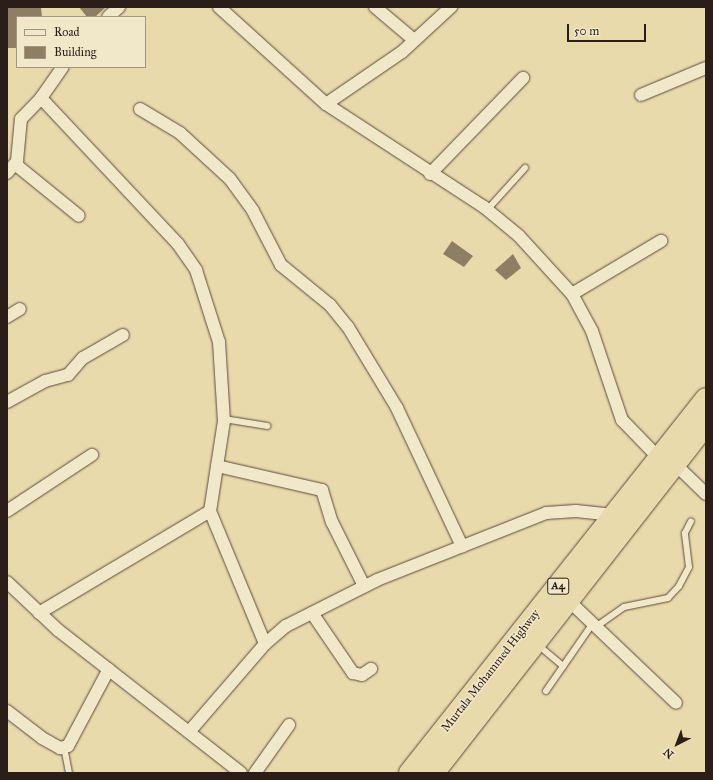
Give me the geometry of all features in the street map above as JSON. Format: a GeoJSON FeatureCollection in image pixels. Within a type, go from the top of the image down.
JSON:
{"type":"FeatureCollection","features":[{"type":"Feature","properties":{"kind":"highway","name":"Murtala Mohammed Highway"},"geometry":{"type":"LineString","coordinates":[[433,773],[568,600],[667,461],[706,399]]}},
{"type":"Feature","properties":{"kind":"highway","name":"Murtala Mohammed Highway"},"geometry":{"type":"LineString","coordinates":[[410,773],[614,516],[667,461],[706,424]]}},
{"type":"Feature","properties":{"kind":"street"},"geometry":{"type":"LineString","coordinates":[[109,16],[118,7]]}},
{"type":"Feature","properties":{"kind":"street"},"geometry":{"type":"LineString","coordinates":[[219,7],[326,104],[430,174],[487,210],[519,236],[572,294],[592,331],[622,420],[706,494]]}},
{"type":"Feature","properties":{"kind":"street"},"geometry":{"type":"LineString","coordinates":[[375,7],[414,40]]}},
{"type":"Feature","properties":{"kind":"street"},"geometry":{"type":"LineString","coordinates":[[326,104],[414,40],[451,7]]}},
{"type":"Feature","properties":{"kind":"street"},"geometry":{"type":"LineString","coordinates":[[7,173],[15,164],[21,119],[41,98],[62,68]]}},
{"type":"Feature","properties":{"kind":"street"},"geometry":{"type":"LineString","coordinates":[[641,95],[706,68]]}},
{"type":"Feature","properties":{"kind":"street"},"geometry":{"type":"LineString","coordinates":[[430,174],[523,78]]}},
{"type":"Feature","properties":{"kind":"street"},"geometry":{"type":"LineString","coordinates":[[41,98],[178,244],[196,270],[220,342],[224,419],[210,511],[265,644]]}},
{"type":"Feature","properties":{"kind":"street"},"geometry":{"type":"LineString","coordinates":[[140,109],[180,133],[230,179],[253,210],[281,265],[330,305],[348,327],[397,408],[462,546]]}},
{"type":"Feature","properties":{"kind":"street"},"geometry":{"type":"LineString","coordinates":[[15,164],[79,216]]}},
{"type":"Feature","properties":{"kind":"street"},"geometry":{"type":"LineString","coordinates":[[572,294],[661,241]]}},
{"type":"Feature","properties":{"kind":"street"},"geometry":{"type":"LineString","coordinates":[[7,317],[20,309]]}},
{"type":"Feature","properties":{"kind":"street"},"geometry":{"type":"LineString","coordinates":[[7,402],[45,381],[68,374],[83,358],[123,335]]}},
{"type":"Feature","properties":{"kind":"street"},"geometry":{"type":"LineString","coordinates":[[7,511],[92,455]]}},
{"type":"Feature","properties":{"kind":"street"},"geometry":{"type":"LineString","coordinates":[[217,466],[322,490],[332,522],[364,586]]}},
{"type":"Feature","properties":{"kind":"street"},"geometry":{"type":"LineString","coordinates":[[39,613],[210,511]]}},
{"type":"Feature","properties":{"kind":"street"},"geometry":{"type":"LineString","coordinates":[[189,732],[265,644],[286,626],[364,586],[546,513],[576,511],[614,516]]}},
{"type":"Feature","properties":{"kind":"street"},"geometry":{"type":"LineString","coordinates":[[10,589],[241,773]]}},
{"type":"Feature","properties":{"kind":"street"},"geometry":{"type":"LineString","coordinates":[[568,600],[676,703]]}},
{"type":"Feature","properties":{"kind":"street"},"geometry":{"type":"LineString","coordinates":[[312,613],[353,673],[362,675],[371,669]]}},
{"type":"Feature","properties":{"kind":"street"},"geometry":{"type":"LineString","coordinates":[[7,711],[42,738],[60,748],[64,747],[109,669]]}},
{"type":"Feature","properties":{"kind":"street"},"geometry":{"type":"LineString","coordinates":[[255,773],[289,725]]}},
{"type":"Feature","properties":{"kind":"lane"},"geometry":{"type":"LineString","coordinates":[[487,210],[526,168]]}},
{"type":"Feature","properties":{"kind":"lane"},"geometry":{"type":"LineString","coordinates":[[224,419],[267,426]]}},
{"type":"Feature","properties":{"kind":"lane"},"geometry":{"type":"LineString","coordinates":[[546,691],[563,666],[595,625],[624,607],[668,598],[675,590],[689,567],[685,533],[691,521]]}},
{"type":"Feature","properties":{"kind":"lane"},"geometry":{"type":"LineString","coordinates":[[535,642],[563,666]]}},
{"type":"Feature","properties":{"kind":"lane"},"geometry":{"type":"LineString","coordinates":[[64,747],[69,773]]}},
{"type":"Feature","properties":{"kind":"building"},"geometry":{"type":"Polygon","coordinates":[[[7,7],[41,7],[42,16],[16,16],[16,48],[7,48],[7,7]]]}},
{"type":"Feature","properties":{"kind":"building"},"geometry":{"type":"Polygon","coordinates":[[[79,7],[106,7],[96,16],[86,16],[79,7]]]}},
{"type":"Feature","properties":{"kind":"building"},"geometry":{"type":"Polygon","coordinates":[[[452,241],[473,256],[464,267],[443,254],[452,241]]]}},
{"type":"Feature","properties":{"kind":"building"},"geometry":{"type":"Polygon","coordinates":[[[513,254],[521,268],[506,280],[495,270],[513,254]]]}}]}
